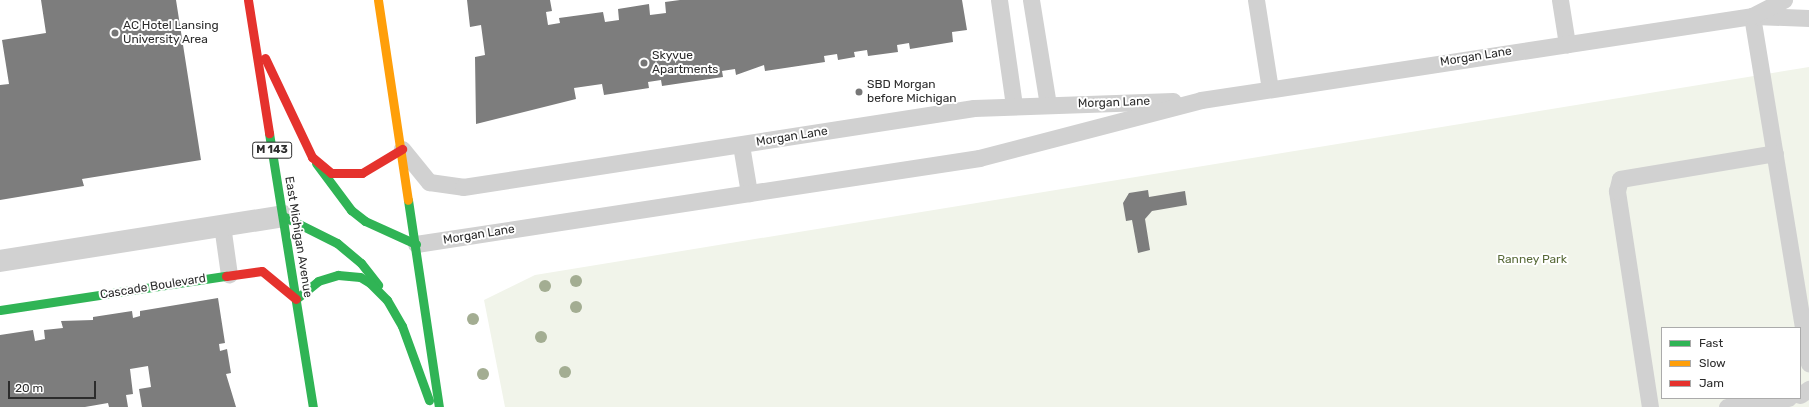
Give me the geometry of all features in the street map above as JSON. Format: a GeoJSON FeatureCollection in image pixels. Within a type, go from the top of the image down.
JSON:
{"type":"FeatureCollection","features":[{"type":"Feature","properties":{"kind":"main road","name":"East Michigan Avenue"},"geometry":{"type":"LineString","coordinates":[[248,0],[313,407]]}},
{"type":"Feature","properties":{"kind":"main road"},"geometry":{"type":"LineString","coordinates":[[378,0],[402,149],[439,407]]}},
{"type":"Feature","properties":{"kind":"main road"},"geometry":{"type":"LineString","coordinates":[[253,32],[312,157],[351,210],[365,221],[416,244]]}},
{"type":"Feature","properties":{"kind":"main road"},"geometry":{"type":"LineString","coordinates":[[312,157],[331,173],[352,175],[374,169],[402,149]]}},
{"type":"Feature","properties":{"kind":"main road"},"geometry":{"type":"LineString","coordinates":[[283,216],[350,253],[387,300],[402,326],[431,407]]}},
{"type":"Feature","properties":{"kind":"main road","name":"Cascade Boulevard"},"geometry":{"type":"LineString","coordinates":[[0,310],[262,271],[271,275],[296,299]]}},
{"type":"Feature","properties":{"kind":"main road"},"geometry":{"type":"LineString","coordinates":[[296,299],[318,281],[349,275],[370,283],[387,300]]}},
{"type":"Feature","properties":{"kind":"street"},"geometry":{"type":"LineString","coordinates":[[0,261],[283,216]]}},
{"type":"Feature","properties":{"kind":"lane"},"geometry":{"type":"LineString","coordinates":[[999,0],[1014,106]]}},
{"type":"Feature","properties":{"kind":"lane"},"geometry":{"type":"LineString","coordinates":[[1031,0],[1048,105]]}},
{"type":"Feature","properties":{"kind":"lane"},"geometry":{"type":"LineString","coordinates":[[1256,0],[1270,89]]}},
{"type":"Feature","properties":{"kind":"lane"},"geometry":{"type":"LineString","coordinates":[[1560,0],[1567,44]]}},
{"type":"Feature","properties":{"kind":"lane"},"geometry":{"type":"LineString","coordinates":[[1765,0],[1752,16],[1809,362]]}},
{"type":"Feature","properties":{"kind":"lane","name":"Morgan Lane"},"geometry":{"type":"LineString","coordinates":[[416,244],[1020,150],[1201,100],[1752,16],[1784,0]]}},
{"type":"Feature","properties":{"kind":"lane"},"geometry":{"type":"LineString","coordinates":[[1752,16],[1809,18]]}},
{"type":"Feature","properties":{"kind":"lane","name":"Morgan Lane"},"geometry":{"type":"LineString","coordinates":[[402,149],[429,182],[463,187],[974,108],[1201,100]]}},
{"type":"Feature","properties":{"kind":"lane"},"geometry":{"type":"LineString","coordinates":[[741,145],[749,193]]}},
{"type":"Feature","properties":{"kind":"lane"},"geometry":{"type":"LineString","coordinates":[[1650,407],[1617,191],[1620,179],[1775,153]]}},
{"type":"Feature","properties":{"kind":"lane"},"geometry":{"type":"LineString","coordinates":[[222,226],[230,275]]}},
{"type":"Feature","properties":{"kind":"lane"},"geometry":{"type":"LineString","coordinates":[[1727,407],[1781,399]]}},
{"type":"Feature","properties":{"kind":"green space","name":"Ranney Park"},"geometry":{"type":"Polygon","coordinates":[[[1809,67],[1809,407],[505,407],[484,300],[535,275],[1809,67]]]}},
{"type":"Feature","properties":{"kind":"building"},"geometry":{"type":"Polygon","coordinates":[[[41,0],[176,0],[201,160],[82,179],[84,186],[0,200],[0,85],[9,84],[2,40],[46,33],[41,0]]]}},
{"type":"Feature","properties":{"kind":"building","name":"Skyvue Apartments"},"geometry":{"type":"Polygon","coordinates":[[[467,0],[550,0],[552,11],[546,12],[548,25],[560,23],[559,18],[603,12],[605,22],[619,20],[618,9],[649,4],[650,15],[666,13],[665,2],[680,0],[962,0],[967,30],[952,32],[953,42],[910,49],[909,43],[897,45],[898,52],[868,56],[867,50],[854,52],[855,57],[838,60],[837,54],[824,56],[825,62],[765,71],[764,65],[736,75],[735,69],[722,71],[723,77],[662,86],[661,80],[648,82],[649,88],[604,95],[602,84],[574,88],[576,99],[476,124],[475,57],[485,55],[481,25],[470,27],[467,0]]]}},
{"type":"Feature","properties":{"kind":"building"},"geometry":{"type":"Polygon","coordinates":[[[1148,190],[1149,197],[1185,191],[1187,205],[1152,211],[1145,219],[1150,250],[1138,253],[1132,220],[1126,221],[1123,203],[1129,193],[1148,190]]]}},
{"type":"Feature","properties":{"kind":"building"},"geometry":{"type":"Polygon","coordinates":[[[218,298],[225,343],[219,344],[220,351],[227,349],[231,373],[226,374],[236,407],[142,407],[139,389],[151,387],[148,366],[130,369],[133,394],[126,395],[128,407],[109,407],[108,403],[85,407],[0,407],[0,335],[33,330],[35,341],[45,339],[44,330],[63,328],[61,321],[93,320],[93,317],[132,311],[133,318],[140,316],[140,311],[218,298]]]}},
{"type":"Feature","properties":{"kind":"traffic: fast"},"geometry":{"type":"LineString","coordinates":[[269,133],[313,407]]}},
{"type":"Feature","properties":{"kind":"traffic: fast"},"geometry":{"type":"LineString","coordinates":[[316,163],[351,210],[365,221],[416,244]]}},
{"type":"Feature","properties":{"kind":"traffic: fast"},"geometry":{"type":"LineString","coordinates":[[408,200],[439,407]]}},
{"type":"Feature","properties":{"kind":"traffic: fast"},"geometry":{"type":"LineString","coordinates":[[283,216],[337,243],[361,263],[378,285]]}},
{"type":"Feature","properties":{"kind":"traffic: fast"},"geometry":{"type":"LineString","coordinates":[[296,299],[318,281],[338,275],[360,277],[370,283],[387,300],[402,326],[429,400]]}},
{"type":"Feature","properties":{"kind":"traffic: fast"},"geometry":{"type":"LineString","coordinates":[[0,310],[226,276]]}},
{"type":"Feature","properties":{"kind":"traffic: slow"},"geometry":{"type":"LineString","coordinates":[[378,0],[408,200]]}},
{"type":"Feature","properties":{"kind":"traffic: jam"},"geometry":{"type":"LineString","coordinates":[[248,0],[269,133]]}},
{"type":"Feature","properties":{"kind":"traffic: jam"},"geometry":{"type":"LineString","coordinates":[[265,58],[312,157],[331,173],[362,173],[402,149]]}},
{"type":"Feature","properties":{"kind":"traffic: jam"},"geometry":{"type":"LineString","coordinates":[[226,276],[262,271],[296,299]]}},
{"type":"Feature","properties":{"kind":"place","name":"AC Hotel Lansing University Area"},"geometry":{"type":"Point","coordinates":[115,33]}},
{"type":"Feature","properties":{"kind":"place","name":"Skyvue Apartments"},"geometry":{"type":"Point","coordinates":[644,63]}},
{"type":"Feature","properties":{"kind":"place","name":"SBD Morgan before Michigan"},"geometry":{"type":"Point","coordinates":[859,92]}}]}
